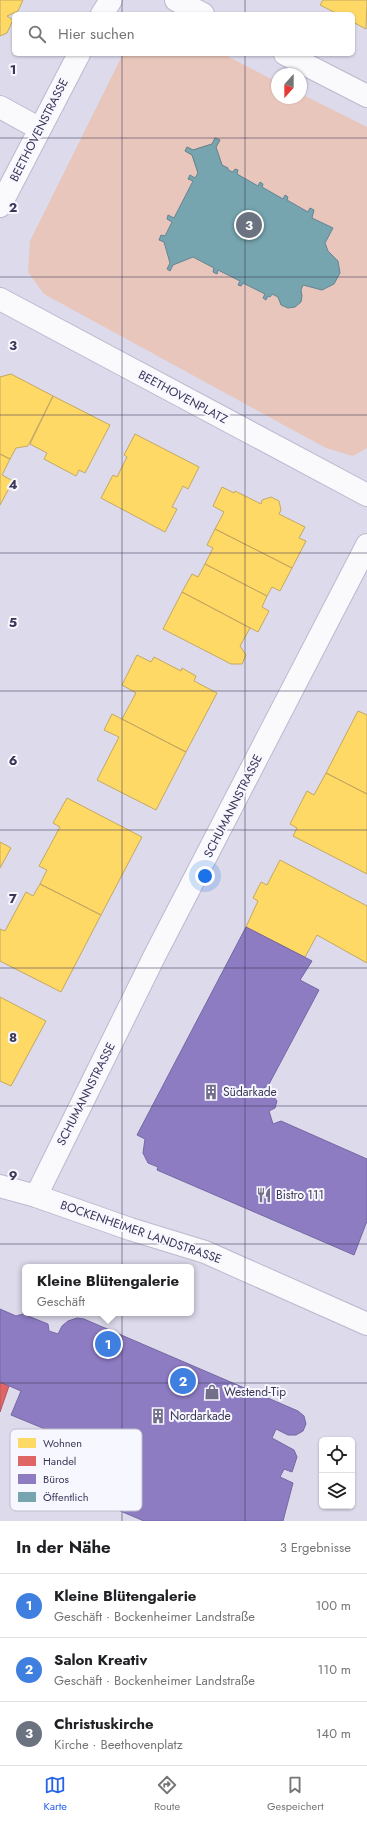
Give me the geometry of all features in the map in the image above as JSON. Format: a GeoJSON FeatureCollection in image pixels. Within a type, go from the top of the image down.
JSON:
{"type":"FeatureCollection","features":[{"type":"Feature","properties":{"kind":"street"},"geometry":{"type":"LineString","coordinates":[[103,12],[111,0]]}},
{"type":"Feature","properties":{"kind":"street"},"geometry":{"type":"LineString","coordinates":[[176,0],[198,12]]}},
{"type":"Feature","properties":{"kind":"street","name":"BEETHOVENSTRASSE"},"geometry":{"type":"LineString","coordinates":[[0,206],[78,56]]}},
{"type":"Feature","properties":{"kind":"street"},"geometry":{"type":"LineString","coordinates":[[289,56],[367,96]]}},
{"type":"Feature","properties":{"kind":"street"},"geometry":{"type":"LineString","coordinates":[[0,108],[40,129]]}},
{"type":"Feature","properties":{"kind":"street","name":"BEETHOVENPLATZ"},"geometry":{"type":"LineString","coordinates":[[0,299],[367,495]]}},
{"type":"Feature","properties":{"kind":"street","name":"SCHUMANNSTRASSE"},"geometry":{"type":"LineString","coordinates":[[36,1196],[155,955],[367,545]]}},
{"type":"Feature","properties":{"kind":"street","name":"BOCKENHEIMER LANDSTRASSE"},"geometry":{"type":"LineString","coordinates":[[0,1186],[36,1196],[130,1229],[205,1252],[367,1324]]}},
{"type":"Feature","properties":{"kind":"shaded area"},"geometry":{"type":"Polygon","coordinates":[[[122,56],[227,56],[271,79],[271,104],[307,104],[307,97],[367,127],[367,448],[353,456],[326,448],[44,294],[28,272],[30,241],[122,56]]]}},
{"type":"Feature","properties":{"kind":"building: Wohnen"},"geometry":{"type":"Polygon","coordinates":[[[0,0],[23,0],[18,11],[12,12],[12,14],[7,16],[12,19],[12,22],[7,33],[0,36],[0,0]]]}},
{"type":"Feature","properties":{"kind":"building: Wohnen"},"geometry":{"type":"Polygon","coordinates":[[[323,0],[367,0],[366,29],[355,23],[355,12],[334,12],[320,5],[323,0]]]}},
{"type":"Feature","properties":{"kind":"building: Wohnen"},"geometry":{"type":"Polygon","coordinates":[[[215,138],[220,140],[216,147],[222,165],[198,173],[192,155],[185,151],[187,147],[193,150],[212,144],[215,138]]]}},
{"type":"Feature","properties":{"kind":"building: Wohnen"},"geometry":{"type":"Polygon","coordinates":[[[11,374],[53,396],[28,446],[16,448],[10,459],[0,454],[0,377],[11,374]]]}},
{"type":"Feature","properties":{"kind":"building: Wohnen"},"geometry":{"type":"Polygon","coordinates":[[[53,396],[110,425],[85,473],[79,470],[76,476],[44,459],[47,453],[30,444],[53,396]]]}},
{"type":"Feature","properties":{"kind":"building: Wohnen"},"geometry":{"type":"Polygon","coordinates":[[[135,434],[199,467],[188,489],[183,486],[172,507],[177,509],[165,532],[101,498],[113,475],[117,477],[127,457],[124,455],[135,434]]]}},
{"type":"Feature","properties":{"kind":"building: Wohnen"},"geometry":{"type":"Polygon","coordinates":[[[0,454],[10,459],[2,475],[13,481],[0,505],[0,454]]]}},
{"type":"Feature","properties":{"kind":"building: Wohnen"},"geometry":{"type":"Polygon","coordinates":[[[222,487],[234,493],[235,491],[261,504],[262,500],[271,497],[279,501],[281,510],[279,514],[305,527],[299,538],[306,541],[292,568],[215,529],[224,512],[213,506],[222,487]]]}},
{"type":"Feature","properties":{"kind":"building: Wohnen"},"geometry":{"type":"Polygon","coordinates":[[[215,529],[292,568],[280,591],[272,587],[267,596],[205,564],[213,548],[207,545],[215,529]]]}},
{"type":"Feature","properties":{"kind":"building: Wohnen"},"geometry":{"type":"Polygon","coordinates":[[[205,564],[267,596],[262,607],[269,611],[258,632],[182,592],[192,574],[198,577],[205,564]]]}},
{"type":"Feature","properties":{"kind":"building: Wohnen"},"geometry":{"type":"Polygon","coordinates":[[[182,592],[250,628],[240,646],[246,655],[242,664],[231,664],[163,629],[182,592]]]}},
{"type":"Feature","properties":{"kind":"building: Wohnen"},"geometry":{"type":"Polygon","coordinates":[[[137,655],[151,662],[154,657],[181,671],[182,668],[196,676],[194,681],[217,693],[186,752],[122,719],[136,693],[122,685],[137,655]]]}},
{"type":"Feature","properties":{"kind":"building: Wohnen"},"geometry":{"type":"Polygon","coordinates":[[[358,711],[367,715],[367,794],[326,773],[358,711]]]}},
{"type":"Feature","properties":{"kind":"building: Wohnen"},"geometry":{"type":"Polygon","coordinates":[[[112,714],[186,752],[156,810],[97,780],[119,737],[104,730],[112,714]]]}},
{"type":"Feature","properties":{"kind":"building: Wohnen"},"geometry":{"type":"Polygon","coordinates":[[[326,773],[367,794],[367,874],[293,836],[297,828],[290,824],[307,791],[314,795],[326,773]]]}},
{"type":"Feature","properties":{"kind":"building: Wohnen"},"geometry":{"type":"Polygon","coordinates":[[[67,798],[142,837],[101,915],[40,884],[47,870],[39,866],[60,827],[53,823],[67,798]]]}},
{"type":"Feature","properties":{"kind":"building: Wohnen"},"geometry":{"type":"Polygon","coordinates":[[[0,842],[11,848],[0,868],[0,842]]]}},
{"type":"Feature","properties":{"kind":"building: Wohnen"},"geometry":{"type":"Polygon","coordinates":[[[280,860],[367,906],[367,963],[317,935],[305,957],[246,927],[258,901],[253,898],[261,882],[267,885],[280,860]]]}},
{"type":"Feature","properties":{"kind":"building: Wohnen"},"geometry":{"type":"Polygon","coordinates":[[[40,884],[101,915],[61,992],[0,961],[0,929],[5,931],[26,892],[33,896],[40,884]]]}},
{"type":"Feature","properties":{"kind":"building: Wohnen"},"geometry":{"type":"Polygon","coordinates":[[[0,997],[46,1021],[11,1086],[0,1081],[0,997]]]}},
{"type":"Feature","properties":{"kind":"building: Handel"},"geometry":{"type":"Polygon","coordinates":[[[0,1382],[9,1386],[0,1412],[0,1382]]]}},
{"type":"Feature","properties":{"kind":"building: Büros","name":"Südarkade"},"geometry":{"type":"Polygon","coordinates":[[[246,927],[312,961],[300,980],[319,990],[268,1086],[261,1089],[264,1097],[273,1096],[277,1101],[275,1108],[269,1111],[273,1124],[281,1121],[367,1159],[367,1221],[354,1255],[157,1170],[158,1167],[148,1163],[143,1153],[145,1139],[137,1135],[246,927]]]}},
{"type":"Feature","properties":{"kind":"building: Büros","name":"Nordarkade"},"geometry":{"type":"Polygon","coordinates":[[[0,1309],[16,1316],[22,1314],[22,1316],[28,1316],[48,1324],[49,1331],[58,1334],[62,1326],[68,1321],[77,1318],[84,1319],[298,1411],[304,1416],[306,1424],[303,1431],[296,1435],[288,1435],[276,1429],[272,1438],[294,1450],[297,1457],[292,1472],[284,1469],[280,1477],[293,1483],[283,1521],[144,1521],[120,1511],[142,1511],[142,1429],[45,1429],[11,1415],[21,1391],[0,1382],[0,1309]]]}},
{"type":"Feature","properties":{"kind":"building: Öffentlich"},"geometry":{"type":"Polygon","coordinates":[[[215,138],[220,140],[216,147],[222,165],[228,168],[228,170],[233,172],[235,169],[238,170],[237,174],[258,186],[260,182],[263,184],[262,187],[283,199],[285,195],[288,197],[287,200],[308,212],[310,208],[314,210],[312,218],[333,228],[325,243],[328,251],[338,261],[340,273],[334,284],[322,290],[303,285],[301,290],[301,302],[295,307],[288,308],[281,305],[278,297],[272,294],[270,297],[268,296],[266,300],[263,298],[265,294],[243,283],[241,286],[238,285],[240,281],[218,270],[217,274],[213,272],[214,268],[193,257],[173,265],[170,271],[167,269],[170,263],[164,242],[159,240],[161,235],[165,236],[172,222],[167,219],[168,215],[174,218],[193,181],[188,179],[190,175],[195,178],[198,173],[192,155],[185,151],[187,147],[193,150],[212,144],[215,138]]]}},
{"type":"Feature","properties":{"kind":"place","name":"Christuskirche"},"geometry":{"type":"Point","coordinates":[249,225]}},
{"type":"Feature","properties":{"kind":"place","name":"Südarkade"},"geometry":{"type":"Point","coordinates":[211,1092]}},
{"type":"Feature","properties":{"kind":"place","name":"Bistro 111"},"geometry":{"type":"Point","coordinates":[264,1195]}},
{"type":"Feature","properties":{"kind":"place","name":"Kleine Blütengalerie"},"geometry":{"type":"Point","coordinates":[108,1344]}},
{"type":"Feature","properties":{"kind":"place","name":"Salon Kreativ"},"geometry":{"type":"Point","coordinates":[183,1381]}},
{"type":"Feature","properties":{"kind":"place","name":"Westend-Tip"},"geometry":{"type":"Point","coordinates":[212,1392]}},
{"type":"Feature","properties":{"kind":"place","name":"Nordarkade"},"geometry":{"type":"Point","coordinates":[158,1416]}}]}
